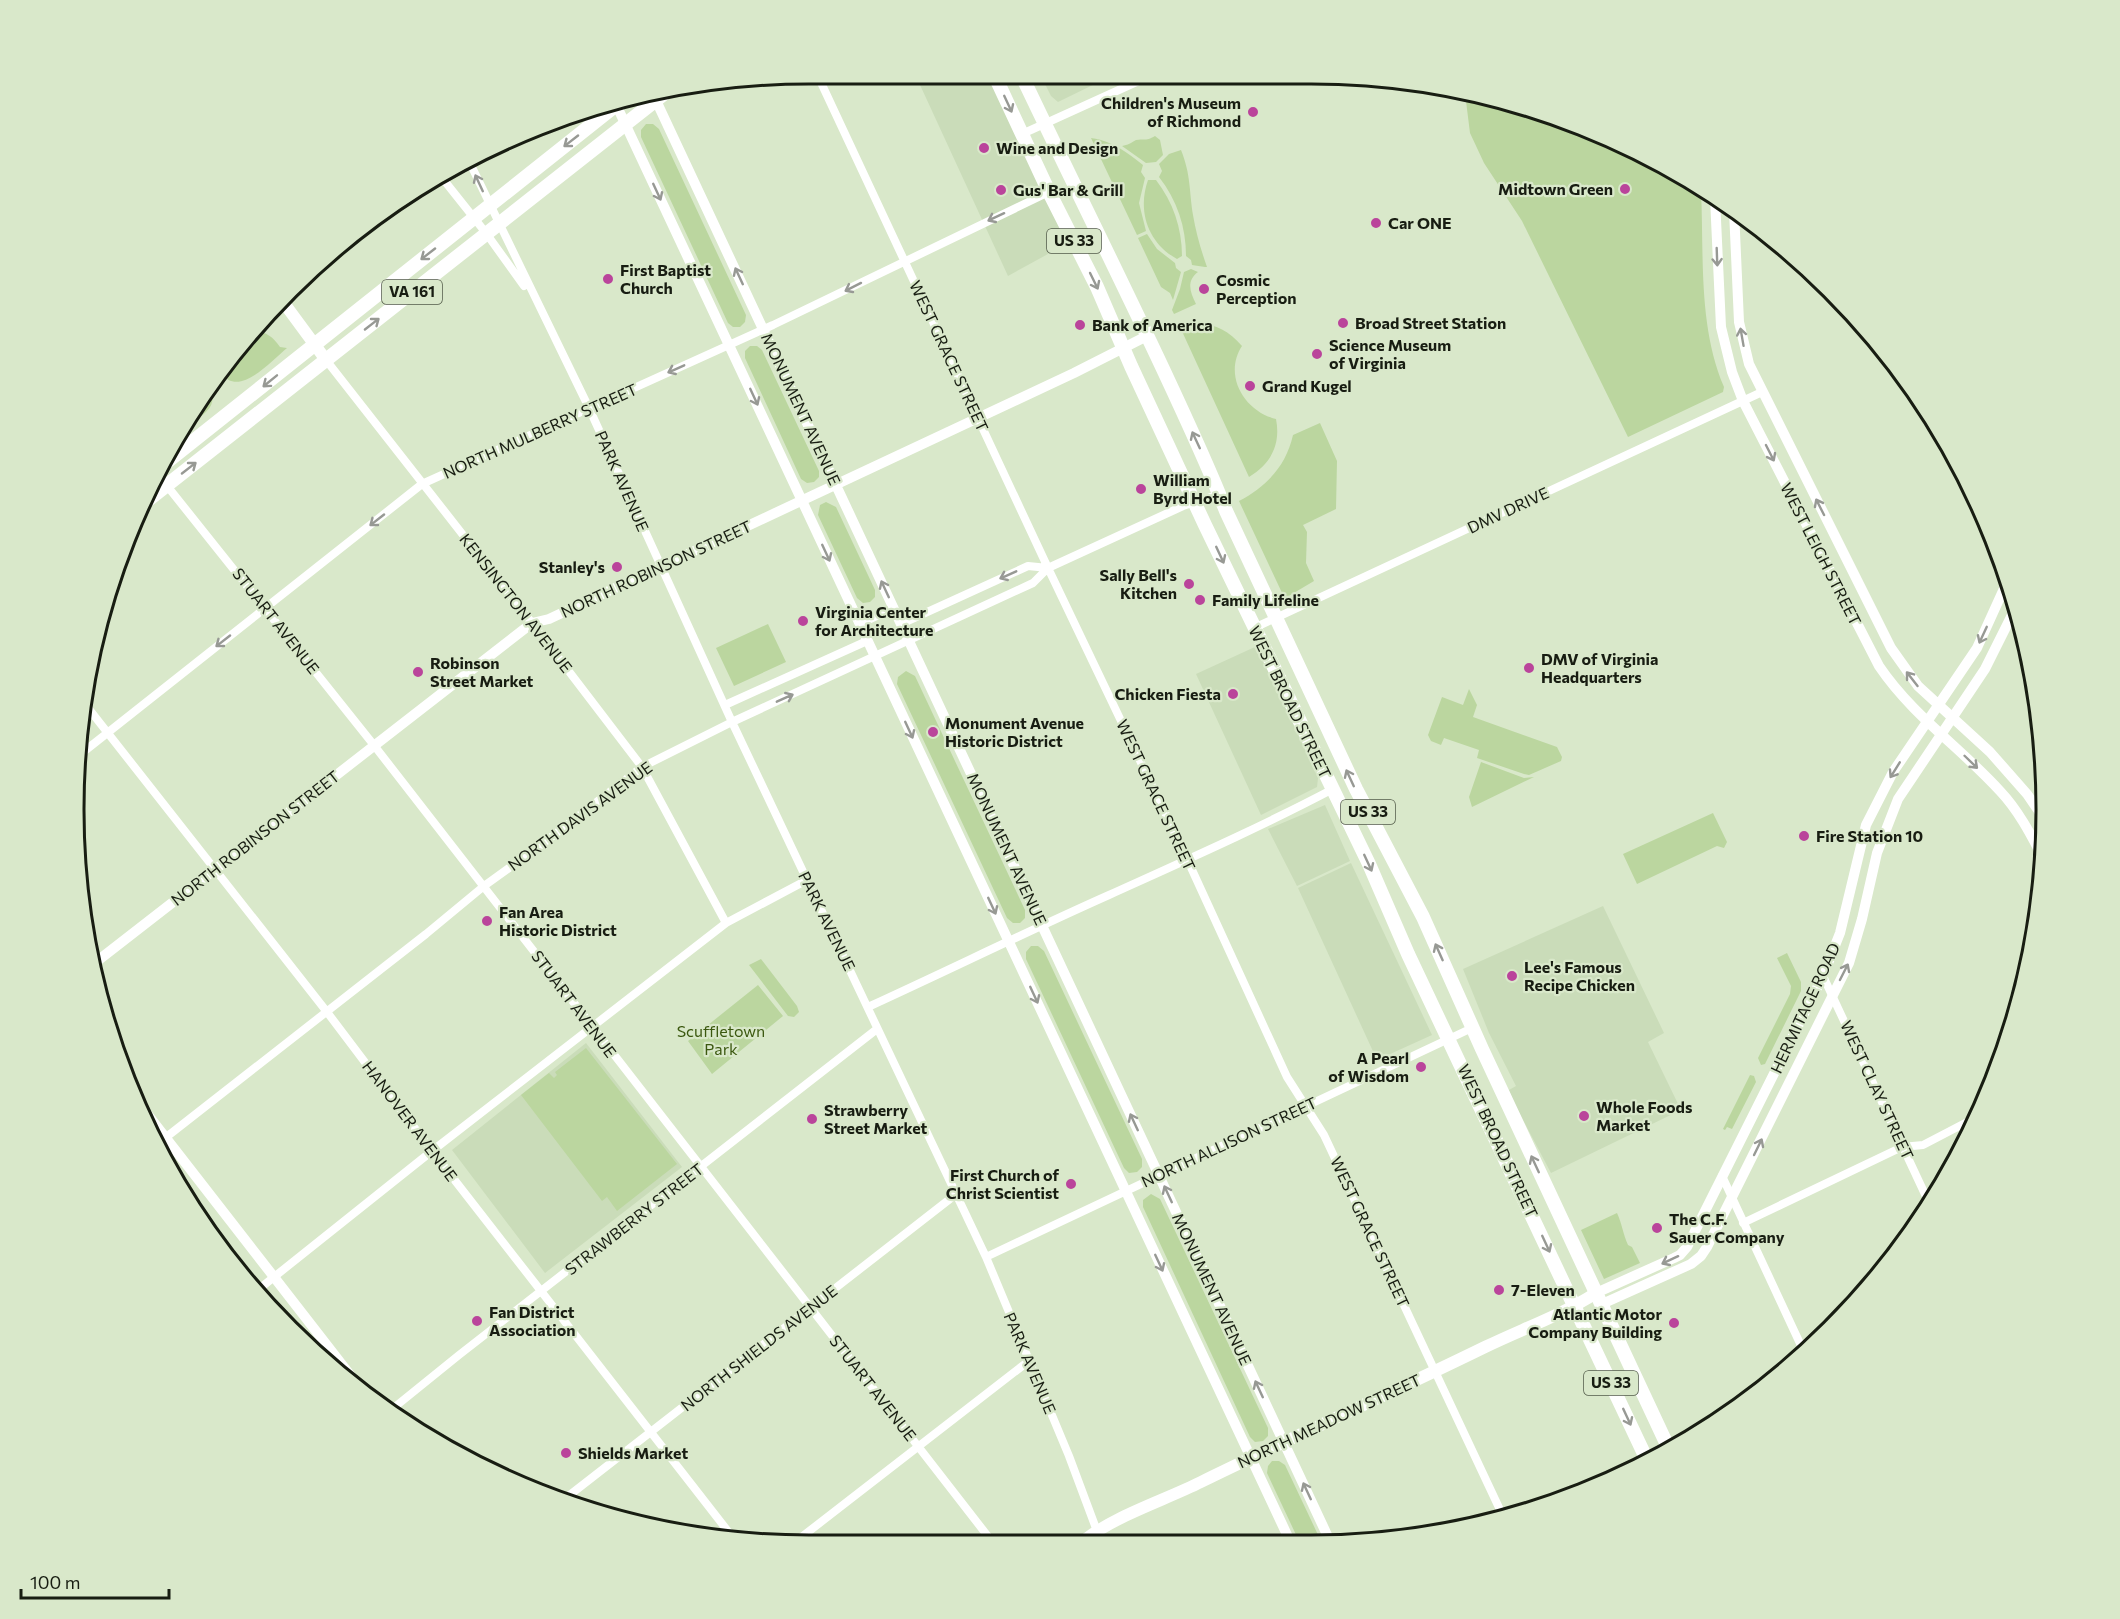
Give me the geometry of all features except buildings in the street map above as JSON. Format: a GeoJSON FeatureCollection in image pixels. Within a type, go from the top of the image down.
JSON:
{"type":"FeatureCollection","features":[{"type":"Feature","properties":{"kind":"main road","name":"WEST BROAD STREET"},"geometry":{"type":"LineString","coordinates":[[999,84],[1049,192],[1084,258],[1254,628],[1284,685],[1644,1453]]}},
{"type":"Feature","properties":{"kind":"main road","name":"WEST BROAD STREET"},"geometry":{"type":"LineString","coordinates":[[1026,84],[1147,336],[1356,789],[1423,917],[1472,1028],[1666,1442]]}},
{"type":"Feature","properties":{"kind":"main road","name":"VA 161"},"geometry":{"type":"LineString","coordinates":[[158,492],[651,102]]}},
{"type":"Feature","properties":{"kind":"main road","name":"VA 161"},"geometry":{"type":"LineString","coordinates":[[177,455],[602,115]]}},
{"type":"Feature","properties":{"kind":"main road","name":"KENSINGTON AVENUE"},"geometry":{"type":"LineString","coordinates":[[287,306],[326,360]]}},
{"type":"Feature","properties":{"kind":"main road","name":"NORTH MEADOW STREET"},"geometry":{"type":"LineString","coordinates":[[1098,1535],[1251,1458],[1507,1336],[1599,1299]]}},
{"type":"Feature","properties":{"kind":"street","name":"WEST GRACE STREET"},"geometry":{"type":"LineString","coordinates":[[822,84],[1188,861],[1287,1077],[1324,1135],[1500,1509]]}},
{"type":"Feature","properties":{"kind":"street"},"geometry":{"type":"LineString","coordinates":[[1022,134],[1134,84]]}},
{"type":"Feature","properties":{"kind":"street","name":"MONUMENT AVENUE"},"geometry":{"type":"LineString","coordinates":[[660,100],[763,329],[1327,1534]]}},
{"type":"Feature","properties":{"kind":"street"},"geometry":{"type":"LineString","coordinates":[[621,109],[625,124],[1287,1535]]}},
{"type":"Feature","properties":{"kind":"street","name":"PARK AVENUE"},"geometry":{"type":"LineString","coordinates":[[472,168],[589,408],[732,722],[986,1257],[1030,1360],[1098,1535]]}},
{"type":"Feature","properties":{"kind":"street","name":"PARK AVENUE"},"geometry":{"type":"LineString","coordinates":[[446,182],[486,233],[540,310]]}},
{"type":"Feature","properties":{"kind":"street","name":"NORTH MULBERRY STREET"},"geometry":{"type":"LineString","coordinates":[[87,749],[423,484],[763,329],[1049,192]]}},
{"type":"Feature","properties":{"kind":"street","name":"WEST LEIGH STREET"},"geometry":{"type":"LineString","coordinates":[[1715,207],[1721,327],[1732,372],[1743,401],[1879,666],[1901,696],[2000,791],[2027,826],[2035,841]]}},
{"type":"Feature","properties":{"kind":"street","name":"WEST LEIGH STREET"},"geometry":{"type":"LineString","coordinates":[[1734,221],[1739,322],[1749,364],[1891,648],[1918,686],[1938,707],[1998,760],[2036,807]]}},
{"type":"Feature","properties":{"kind":"street","name":"NORTH ROBINSON STREET"},"geometry":{"type":"LineString","coordinates":[[100,959],[532,623],[549,619],[978,418],[1147,336]]}},
{"type":"Feature","properties":{"kind":"street","name":"KENSINGTON AVENUE"},"geometry":{"type":"LineString","coordinates":[[326,360],[642,767],[726,923]]}},
{"type":"Feature","properties":{"kind":"street","name":"DMV DRIVE"},"geometry":{"type":"LineString","coordinates":[[1254,628],[1762,392]]}},
{"type":"Feature","properties":{"kind":"street","name":"STUART AVENUE"},"geometry":{"type":"LineString","coordinates":[[164,480],[374,744],[987,1535]]}},
{"type":"Feature","properties":{"kind":"street","name":"NORTH DAVIS AVENUE"},"geometry":{"type":"LineString","coordinates":[[164,1139],[484,886],[642,767],[732,722],[1034,583],[1048,568],[1195,502],[1220,494]]}},
{"type":"Feature","properties":{"kind":"street","name":"NORTH DAVIS AVENUE"},"geometry":{"type":"LineString","coordinates":[[901,624],[1028,566],[1048,568]]}},
{"type":"Feature","properties":{"kind":"street","name":"HERMITAGE ROAD"},"geometry":{"type":"LineString","coordinates":[[1722,1176],[1823,976],[1840,933],[1866,825],[1893,772],[1977,648],[2002,593]]}},
{"type":"Feature","properties":{"kind":"street"},"geometry":{"type":"LineString","coordinates":[[860,624],[894,608]]}},
{"type":"Feature","properties":{"kind":"street","name":"HERMITAGE ROAD"},"geometry":{"type":"LineString","coordinates":[[1732,1200],[1849,963],[1856,943],[1877,853],[1898,799],[1985,669],[2010,619]]}},
{"type":"Feature","properties":{"kind":"street"},"geometry":{"type":"LineString","coordinates":[[725,705],[867,640]]}},
{"type":"Feature","properties":{"kind":"street","name":"HANOVER AVENUE"},"geometry":{"type":"LineString","coordinates":[[91,711],[327,1012],[432,1151],[727,1530]]}},
{"type":"Feature","properties":{"kind":"street"},"geometry":{"type":"LineString","coordinates":[[868,1007],[1263,826],[1332,789]]}},
{"type":"Feature","properties":{"kind":"street"},"geometry":{"type":"LineString","coordinates":[[263,1286],[432,1151],[726,923],[807,880]]}},
{"type":"Feature","properties":{"kind":"street","name":"WEST CLAY STREET"},"geometry":{"type":"LineString","coordinates":[[1823,976],[1925,1196]]}},
{"type":"Feature","properties":{"kind":"street","name":"NORTH ALLISON STREET"},"geometry":{"type":"LineString","coordinates":[[986,1257],[1472,1028]]}},
{"type":"Feature","properties":{"kind":"street","name":"STRAWBERRY STREET"},"geometry":{"type":"LineString","coordinates":[[396,1406],[877,1029]]}},
{"type":"Feature","properties":{"kind":"street"},"geometry":{"type":"LineString","coordinates":[[1743,1223],[1902,1147],[1923,1145],[1964,1124]]}},
{"type":"Feature","properties":{"kind":"street"},"geometry":{"type":"LineString","coordinates":[[168,1148],[341,1363]]}},
{"type":"Feature","properties":{"kind":"street"},"geometry":{"type":"LineString","coordinates":[[1722,1176],[1800,1345]]}},
{"type":"Feature","properties":{"kind":"street","name":"NORTH MEADOW STREET"},"geometry":{"type":"LineString","coordinates":[[1599,1299],[1680,1255],[1692,1237],[1722,1176]]}},
{"type":"Feature","properties":{"kind":"street","name":"NORTH SHIELDS AVENUE"},"geometry":{"type":"LineString","coordinates":[[572,1494],[955,1195]]}},
{"type":"Feature","properties":{"kind":"street","name":"NORTH MEADOW STREET"},"geometry":{"type":"LineString","coordinates":[[1599,1299],[1697,1260],[1707,1247],[1732,1200]]}},
{"type":"Feature","properties":{"kind":"street"},"geometry":{"type":"LineString","coordinates":[[804,1535],[1030,1360]]}},
{"type":"Feature","properties":{"kind":"shaded area"},"geometry":{"type":"Polygon","coordinates":[[[920,84],[993,84],[1068,243],[1008,276],[920,84]]]}},
{"type":"Feature","properties":{"kind":"shaded area"},"geometry":{"type":"Polygon","coordinates":[[[1045,84],[1095,84],[1058,102],[1051,96],[1045,84]]]}},
{"type":"Feature","properties":{"kind":"shaded area"},"geometry":{"type":"Polygon","coordinates":[[[1257,646],[1318,778],[1317,787],[1261,815],[1196,674],[1257,646]]]}},
{"type":"Feature","properties":{"kind":"shaded area"},"geometry":{"type":"Polygon","coordinates":[[[1325,805],[1350,861],[1297,886],[1268,829],[1325,805]]]}},
{"type":"Feature","properties":{"kind":"shaded area"},"geometry":{"type":"Polygon","coordinates":[[[1351,863],[1432,1035],[1377,1060],[1298,888],[1351,863]]]}},
{"type":"Feature","properties":{"kind":"shaded area"},"geometry":{"type":"Polygon","coordinates":[[[1603,906],[1664,1033],[1648,1042],[1681,1110],[1551,1173],[1513,1101],[1509,1090],[1516,1086],[1489,1033],[1463,969],[1603,906]]]}},
{"type":"Feature","properties":{"kind":"shaded area"},"geometry":{"type":"Polygon","coordinates":[[[586,1043],[682,1167],[545,1273],[452,1150],[586,1043]]]}},
{"type":"Feature","properties":{"kind":"green space"},"geometry":{"type":"Polygon","coordinates":[[[1466,101],[1544,123],[1588,139],[1631,159],[1701,198],[1706,315],[1716,364],[1724,387],[1723,392],[1628,437],[1522,221],[1484,163],[1470,133],[1466,101]]]}},
{"type":"Feature","properties":{"kind":"green space"},"geometry":{"type":"Polygon","coordinates":[[[646,124],[653,124],[659,129],[746,315],[745,322],[740,327],[733,327],[728,323],[641,137],[641,130],[646,124]]]}},
{"type":"Feature","properties":{"kind":"green space"},"geometry":{"type":"Polygon","coordinates":[[[1155,136],[1160,140],[1163,155],[1156,162],[1146,163],[1122,146],[1136,140],[1155,136]]]}},
{"type":"Feature","properties":{"kind":"green space"},"geometry":{"type":"Polygon","coordinates":[[[1091,138],[1112,144],[1143,165],[1141,172],[1145,178],[1139,203],[1146,231],[1137,235],[1091,138]]]}},
{"type":"Feature","properties":{"kind":"green space"},"geometry":{"type":"Polygon","coordinates":[[[1181,150],[1188,175],[1196,228],[1207,267],[1192,265],[1191,260],[1186,256],[1179,214],[1171,195],[1159,177],[1162,171],[1159,164],[1169,154],[1181,150]]]}},
{"type":"Feature","properties":{"kind":"green space"},"geometry":{"type":"Polygon","coordinates":[[[1148,180],[1156,180],[1175,216],[1182,256],[1177,259],[1159,244],[1147,225],[1144,203],[1148,180]]]}},
{"type":"Feature","properties":{"kind":"green space"},"geometry":{"type":"Polygon","coordinates":[[[1147,234],[1157,249],[1175,263],[1176,268],[1181,272],[1173,300],[1170,293],[1161,287],[1138,238],[1147,234]]]}},
{"type":"Feature","properties":{"kind":"green space"},"geometry":{"type":"Polygon","coordinates":[[[1191,269],[1198,272],[1194,275],[1190,287],[1196,304],[1174,314],[1172,310],[1184,272],[1191,269]]]}},
{"type":"Feature","properties":{"kind":"green space"},"geometry":{"type":"Polygon","coordinates":[[[1194,324],[1221,329],[1242,346],[1235,369],[1240,390],[1255,408],[1276,419],[1277,437],[1273,452],[1269,460],[1249,477],[1180,327],[1194,324]]]}},
{"type":"Feature","properties":{"kind":"green space"},"geometry":{"type":"Polygon","coordinates":[[[262,333],[272,338],[280,347],[287,348],[254,376],[236,382],[226,378],[262,333]]]}},
{"type":"Feature","properties":{"kind":"green space"},"geometry":{"type":"Polygon","coordinates":[[[750,346],[757,346],[762,350],[819,471],[819,477],[814,482],[807,483],[801,479],[745,358],[745,351],[750,346]]]}},
{"type":"Feature","properties":{"kind":"green space"},"geometry":{"type":"Polygon","coordinates":[[[213,397],[210,408],[198,418],[213,397]]]}},
{"type":"Feature","properties":{"kind":"green space"},"geometry":{"type":"Polygon","coordinates":[[[1320,423],[1337,461],[1336,509],[1303,525],[1307,532],[1306,563],[1314,581],[1287,597],[1283,595],[1239,501],[1258,489],[1274,474],[1286,456],[1293,435],[1320,423]]]}},
{"type":"Feature","properties":{"kind":"green space"},"geometry":{"type":"Polygon","coordinates":[[[826,502],[836,507],[875,590],[875,597],[870,602],[863,603],[857,598],[818,515],[820,505],[826,502]]]}},
{"type":"Feature","properties":{"kind":"green space"},"geometry":{"type":"Polygon","coordinates":[[[768,624],[786,662],[734,686],[716,648],[768,624]]]}},
{"type":"Feature","properties":{"kind":"green space"},"geometry":{"type":"Polygon","coordinates":[[[906,671],[915,676],[1025,910],[1025,918],[1020,923],[1013,923],[1007,918],[897,684],[898,677],[906,671]]]}},
{"type":"Feature","properties":{"kind":"green space"},"geometry":{"type":"Polygon","coordinates":[[[1469,689],[1477,705],[1473,717],[1557,747],[1562,757],[1561,761],[1529,775],[1477,758],[1479,750],[1444,738],[1441,745],[1431,741],[1428,735],[1442,697],[1463,705],[1469,689]]]}},
{"type":"Feature","properties":{"kind":"green space"},"geometry":{"type":"Polygon","coordinates":[[[1481,762],[1524,778],[1534,777],[1472,807],[1469,797],[1481,762]]]}},
{"type":"Feature","properties":{"kind":"green space"},"geometry":{"type":"Polygon","coordinates":[[[1713,813],[1727,842],[1724,848],[1717,846],[1637,884],[1623,854],[1713,813]]]}},
{"type":"Feature","properties":{"kind":"green space"},"geometry":{"type":"Polygon","coordinates":[[[1031,946],[1038,946],[1044,951],[1142,1159],[1142,1167],[1137,1172],[1129,1173],[1124,1168],[1026,959],[1026,952],[1031,946]]]}},
{"type":"Feature","properties":{"kind":"green space"},"geometry":{"type":"Polygon","coordinates":[[[1787,953],[1801,982],[1801,991],[1765,1064],[1761,1065],[1758,1058],[1790,994],[1791,986],[1777,958],[1787,953]]]}},
{"type":"Feature","properties":{"kind":"green space"},"geometry":{"type":"Polygon","coordinates":[[[761,959],[797,1006],[799,1012],[794,1017],[788,1016],[749,965],[761,959]]]}},
{"type":"Feature","properties":{"kind":"green space","name":"Scuffletown Park"},"geometry":{"type":"Polygon","coordinates":[[[758,985],[783,1016],[712,1074],[688,1041],[758,985]]]}},
{"type":"Feature","properties":{"kind":"green space"},"geometry":{"type":"Polygon","coordinates":[[[586,1048],[677,1164],[617,1211],[607,1197],[602,1201],[521,1095],[549,1073],[554,1078],[557,1075],[555,1072],[586,1048]]]}},
{"type":"Feature","properties":{"kind":"green space"},"geometry":{"type":"Polygon","coordinates":[[[1750,1075],[1754,1076],[1756,1082],[1732,1129],[1727,1127],[1725,1130],[1723,1129],[1750,1075]]]}},
{"type":"Feature","properties":{"kind":"green space"},"geometry":{"type":"Polygon","coordinates":[[[1151,1194],[1160,1199],[1268,1428],[1268,1436],[1263,1441],[1255,1442],[1250,1437],[1143,1207],[1143,1200],[1151,1194]]]}},
{"type":"Feature","properties":{"kind":"green space"},"geometry":{"type":"Polygon","coordinates":[[[1617,1213],[1628,1245],[1632,1247],[1640,1263],[1604,1279],[1581,1230],[1617,1213]]]}},
{"type":"Feature","properties":{"kind":"green space"},"geometry":{"type":"Polygon","coordinates":[[[1272,1461],[1279,1461],[1285,1465],[1318,1535],[1296,1535],[1267,1473],[1272,1461]]]}},
{"type":"Feature","properties":{"kind":"place","name":"Children's Museum of Richmond"},"geometry":{"type":"Point","coordinates":[1253,112]}},
{"type":"Feature","properties":{"kind":"place","name":"Wine and Design"},"geometry":{"type":"Point","coordinates":[984,148]}},
{"type":"Feature","properties":{"kind":"place","name":"Midtown Green"},"geometry":{"type":"Point","coordinates":[1625,189]}},
{"type":"Feature","properties":{"kind":"place","name":"Gus' Bar & Grill"},"geometry":{"type":"Point","coordinates":[1001,190]}},
{"type":"Feature","properties":{"kind":"place","name":"Car ONE"},"geometry":{"type":"Point","coordinates":[1376,223]}},
{"type":"Feature","properties":{"kind":"place","name":"First Baptist Church"},"geometry":{"type":"Point","coordinates":[608,279]}},
{"type":"Feature","properties":{"kind":"place","name":"Cosmic Perception"},"geometry":{"type":"Point","coordinates":[1204,289]}},
{"type":"Feature","properties":{"kind":"place","name":"Broad Street Station"},"geometry":{"type":"Point","coordinates":[1343,323]}},
{"type":"Feature","properties":{"kind":"place","name":"Bank of America"},"geometry":{"type":"Point","coordinates":[1080,325]}},
{"type":"Feature","properties":{"kind":"place","name":"Science Museum of Virginia"},"geometry":{"type":"Point","coordinates":[1317,354]}},
{"type":"Feature","properties":{"kind":"place","name":"Grand Kugel"},"geometry":{"type":"Point","coordinates":[1250,386]}},
{"type":"Feature","properties":{"kind":"place","name":"William Byrd Hotel"},"geometry":{"type":"Point","coordinates":[1141,489]}},
{"type":"Feature","properties":{"kind":"place","name":"Stanley's"},"geometry":{"type":"Point","coordinates":[617,567]}},
{"type":"Feature","properties":{"kind":"place","name":"Sally Bell's Kitchen"},"geometry":{"type":"Point","coordinates":[1189,584]}},
{"type":"Feature","properties":{"kind":"place","name":"Family Lifeline"},"geometry":{"type":"Point","coordinates":[1200,600]}},
{"type":"Feature","properties":{"kind":"place","name":"Virginia Center for Architecture"},"geometry":{"type":"Point","coordinates":[803,621]}},
{"type":"Feature","properties":{"kind":"place","name":"DMV of Virginia Headquarters"},"geometry":{"type":"Point","coordinates":[1529,668]}},
{"type":"Feature","properties":{"kind":"place","name":"Robinson Street Market"},"geometry":{"type":"Point","coordinates":[418,672]}},
{"type":"Feature","properties":{"kind":"place","name":"Chicken Fiesta"},"geometry":{"type":"Point","coordinates":[1233,694]}},
{"type":"Feature","properties":{"kind":"place","name":"Monument Avenue Historic District"},"geometry":{"type":"Point","coordinates":[933,732]}},
{"type":"Feature","properties":{"kind":"place","name":"Fire Station 10"},"geometry":{"type":"Point","coordinates":[1804,836]}},
{"type":"Feature","properties":{"kind":"place","name":"Fan Area Historic District"},"geometry":{"type":"Point","coordinates":[487,921]}},
{"type":"Feature","properties":{"kind":"place","name":"Lee's Famous Recipe Chicken"},"geometry":{"type":"Point","coordinates":[1512,976]}},
{"type":"Feature","properties":{"kind":"place","name":"A Pearl of Wisdom"},"geometry":{"type":"Point","coordinates":[1421,1067]}},
{"type":"Feature","properties":{"kind":"place","name":"Whole Foods Market"},"geometry":{"type":"Point","coordinates":[1584,1116]}},
{"type":"Feature","properties":{"kind":"place","name":"Strawberry Street Market"},"geometry":{"type":"Point","coordinates":[812,1119]}},
{"type":"Feature","properties":{"kind":"place","name":"First Church of Christ Scientist"},"geometry":{"type":"Point","coordinates":[1071,1184]}},
{"type":"Feature","properties":{"kind":"place","name":"The C.F. Sauer Company"},"geometry":{"type":"Point","coordinates":[1657,1228]}},
{"type":"Feature","properties":{"kind":"place","name":"7-Eleven"},"geometry":{"type":"Point","coordinates":[1499,1290]}},
{"type":"Feature","properties":{"kind":"place","name":"Fan District Association"},"geometry":{"type":"Point","coordinates":[477,1321]}},
{"type":"Feature","properties":{"kind":"place","name":"Atlantic Motor Company Building"},"geometry":{"type":"Point","coordinates":[1674,1323]}},
{"type":"Feature","properties":{"kind":"place","name":"Shields Market"},"geometry":{"type":"Point","coordinates":[566,1453]}}]}
